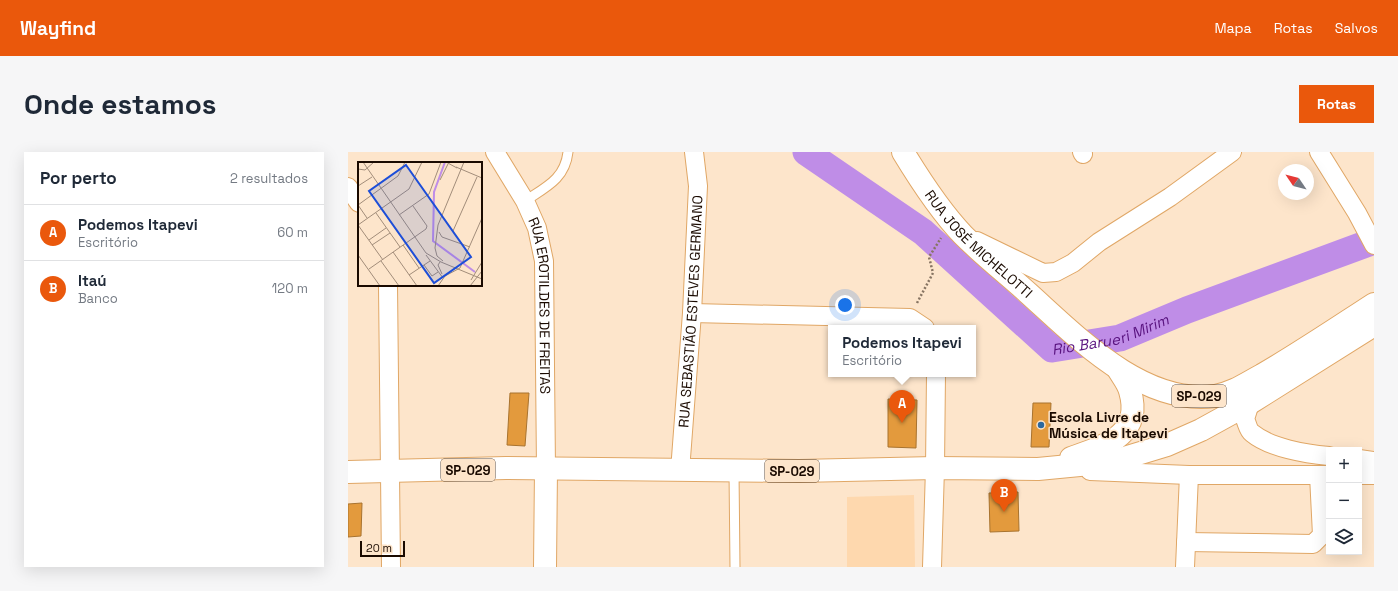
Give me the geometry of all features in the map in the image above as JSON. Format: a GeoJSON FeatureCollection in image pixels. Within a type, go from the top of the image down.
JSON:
{"type":"FeatureCollection","features":[{"type":"Feature","properties":{"kind":"main road","name":"RUA JOSÉ MICHELOTTI"},"geometry":{"type":"LineString","coordinates":[[902,152],[953,235],[1116,367]]}},
{"type":"Feature","properties":{"kind":"main road","name":"SP-029"},"geometry":{"type":"LineString","coordinates":[[348,472],[506,468],[546,470],[680,471],[935,468],[1045,469],[1111,462],[1167,445],[1200,430],[1250,403],[1287,370],[1374,304]]}},
{"type":"Feature","properties":{"kind":"main road","name":"SP-029"},"geometry":{"type":"LineString","coordinates":[[1116,367],[1157,387],[1178,395],[1216,396],[1287,370],[1374,325]]}},
{"type":"Feature","properties":{"kind":"main road","name":"SP-029"},"geometry":{"type":"LineString","coordinates":[[1045,469],[1101,448],[1116,440],[1124,432],[1131,420],[1133,406],[1130,390],[1116,367]]}},
{"type":"Feature","properties":{"kind":"main road"},"geometry":{"type":"LineString","coordinates":[[545,567],[546,470]]}},
{"type":"Feature","properties":{"kind":"street","name":"RUA EROTILDES DE FREITAS"},"geometry":{"type":"LineString","coordinates":[[495,152],[525,200],[537,228],[544,261],[546,470]]}},
{"type":"Feature","properties":{"kind":"street","name":"RUA SEBASTIÃO ESTEVES GERMANO"},"geometry":{"type":"LineString","coordinates":[[680,471],[692,314],[698,186],[694,152]]}},
{"type":"Feature","properties":{"kind":"street"},"geometry":{"type":"LineString","coordinates":[[953,235],[1043,273],[1056,272],[1073,263],[1099,242],[1170,196],[1232,152]]}},
{"type":"Feature","properties":{"kind":"street"},"geometry":{"type":"LineString","coordinates":[[1318,152],[1357,213],[1374,245]]}},
{"type":"Feature","properties":{"kind":"street"},"geometry":{"type":"LineString","coordinates":[[348,187],[358,202]]}},
{"type":"Feature","properties":{"kind":"street"},"geometry":{"type":"LineString","coordinates":[[388,286],[391,567]]}},
{"type":"Feature","properties":{"kind":"street"},"geometry":{"type":"LineString","coordinates":[[692,314],[910,318],[920,325]]}},
{"type":"Feature","properties":{"kind":"street"},"geometry":{"type":"LineString","coordinates":[[932,567],[936,377]]}},
{"type":"Feature","properties":{"kind":"street"},"geometry":{"type":"LineString","coordinates":[[1250,403],[1245,419],[1250,432],[1264,440],[1293,450],[1326,456]]}},
{"type":"Feature","properties":{"kind":"street"},"geometry":{"type":"LineString","coordinates":[[1362,460],[1374,461]]}},
{"type":"Feature","properties":{"kind":"street"},"geometry":{"type":"LineString","coordinates":[[1045,469],[1126,474],[1324,475],[1322,535],[1313,544],[1186,542]]}},
{"type":"Feature","properties":{"kind":"street"},"geometry":{"type":"LineString","coordinates":[[1184,567],[1189,475]]}},
{"type":"Feature","properties":{"kind":"street"},"geometry":{"type":"LineString","coordinates":[[1362,475],[1374,475]]}},
{"type":"Feature","properties":{"kind":"lane"},"geometry":{"type":"LineString","coordinates":[[525,200],[561,175],[567,164],[568,152]]}},
{"type":"Feature","properties":{"kind":"lane"},"geometry":{"type":"LineString","coordinates":[[734,471],[735,567]]}},
{"type":"Feature","properties":{"kind":"path"},"geometry":{"type":"LineString","coordinates":[[910,318],[933,273],[929,257],[953,235]]}},
{"type":"Feature","properties":{"kind":"shaded area"},"geometry":{"type":"Polygon","coordinates":[[[914,495],[915,567],[847,567],[847,497],[914,495]]]}},
{"type":"Feature","properties":{"kind":"building"},"geometry":{"type":"Polygon","coordinates":[[[510,393],[529,393],[525,446],[507,445],[510,393]]]}},
{"type":"Feature","properties":{"kind":"building"},"geometry":{"type":"Polygon","coordinates":[[[888,399],[917,400],[916,448],[888,447],[888,399]]]}},
{"type":"Feature","properties":{"kind":"building","name":"Escola Livre de Música de Itapevi"},"geometry":{"type":"Polygon","coordinates":[[[1033,403],[1051,403],[1049,447],[1031,447],[1033,403]]]}},
{"type":"Feature","properties":{"kind":"building"},"geometry":{"type":"Polygon","coordinates":[[[1018,492],[1019,531],[990,532],[989,493],[1018,492]]]}},
{"type":"Feature","properties":{"kind":"building"},"geometry":{"type":"Polygon","coordinates":[[[362,503],[361,536],[348,537],[348,504],[362,503]]]}},
{"type":"Feature","properties":{"kind":"waterway","name":"Rio Barueri Mirim"},"geometry":{"type":"LineString","coordinates":[[806,152],[923,232],[1052,349],[1120,338],[1187,310],[1374,241]]}},
{"type":"Feature","properties":{"kind":"place","name":"Podemos Itapevi"},"geometry":{"type":"Point","coordinates":[902,423]}},
{"type":"Feature","properties":{"kind":"place","name":"Escola Livre de Música de Itapevi"},"geometry":{"type":"Point","coordinates":[1041,425]}},
{"type":"Feature","properties":{"kind":"place","name":"Itaú"},"geometry":{"type":"Point","coordinates":[1004,512]}}]}
